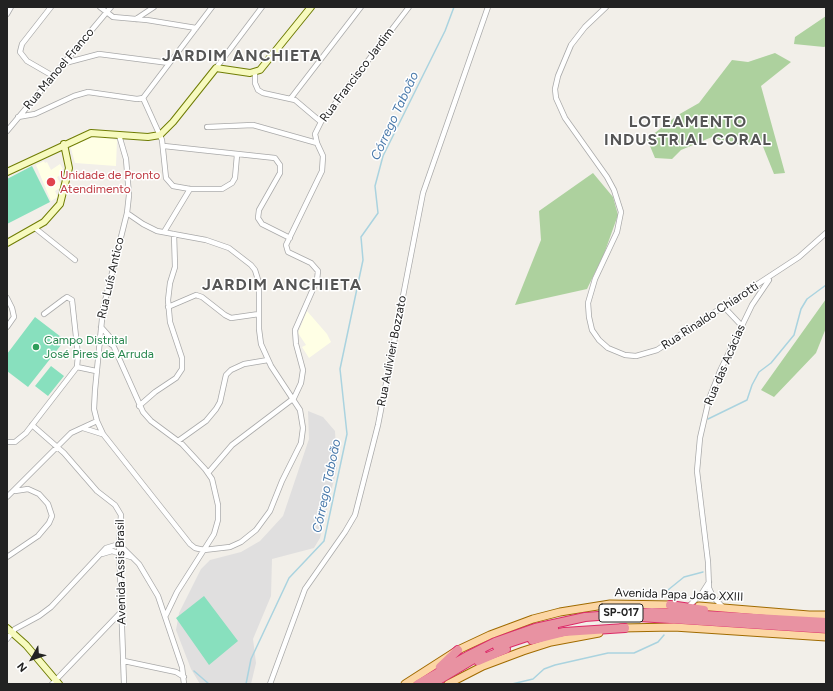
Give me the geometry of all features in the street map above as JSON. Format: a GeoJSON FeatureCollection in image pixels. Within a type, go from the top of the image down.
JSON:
{"type":"FeatureCollection","features":[{"type":"Feature","properties":{"kind":"highway"},"geometry":{"type":"LineString","coordinates":[[670,605],[728,613],[748,618]]}},
{"type":"Feature","properties":{"kind":"highway","name":"Avenida Papa João XXIII"},"geometry":{"type":"LineString","coordinates":[[430,680],[495,642],[536,628],[567,620],[599,615],[652,612],[826,622]]}},
{"type":"Feature","properties":{"kind":"highway","name":"Avenida Papa João XXIII"},"geometry":{"type":"LineString","coordinates":[[418,684],[447,674],[475,657],[502,645],[548,630],[589,621],[629,618],[657,618],[826,629]]}},
{"type":"Feature","properties":{"kind":"highway"},"geometry":{"type":"LineString","coordinates":[[447,674],[500,651],[536,639],[564,632],[625,628]]}},
{"type":"Feature","properties":{"kind":"highway"},"geometry":{"type":"LineString","coordinates":[[430,680],[458,650]]}},
{"type":"Feature","properties":{"kind":"main road","name":"Avenida Papa João XXIII"},"geometry":{"type":"LineString","coordinates":[[405,684],[458,650],[511,626],[560,612],[610,604],[670,605],[826,615]]}},
{"type":"Feature","properties":{"kind":"main road"},"geometry":{"type":"LineString","coordinates":[[448,684],[483,666],[523,651],[552,642],[625,628],[682,627],[826,637]]}},
{"type":"Feature","properties":{"kind":"street"},"geometry":{"type":"LineString","coordinates":[[7,14],[11,7]]}},
{"type":"Feature","properties":{"kind":"street"},"geometry":{"type":"LineString","coordinates":[[51,7],[22,44],[20,52],[27,61],[53,76]]}},
{"type":"Feature","properties":{"kind":"street"},"geometry":{"type":"LineString","coordinates":[[100,7],[113,17],[196,28]]}},
{"type":"Feature","properties":{"kind":"street","name":"Rua Manoel Franco"},"geometry":{"type":"LineString","coordinates":[[7,131],[111,7]]}},
{"type":"Feature","properties":{"kind":"street"},"geometry":{"type":"LineString","coordinates":[[136,19],[154,7]]}},
{"type":"Feature","properties":{"kind":"street"},"geometry":{"type":"LineString","coordinates":[[18,117],[35,114],[74,96],[88,92],[137,99],[143,98],[212,7]]}},
{"type":"Feature","properties":{"kind":"street"},"geometry":{"type":"LineString","coordinates":[[7,172],[64,144],[91,133],[148,137],[160,135],[168,128],[216,68],[262,7]]}},
{"type":"Feature","properties":{"kind":"street"},"geometry":{"type":"LineString","coordinates":[[216,68],[255,73],[269,60],[311,7]]}},
{"type":"Feature","properties":{"kind":"street"},"geometry":{"type":"LineString","coordinates":[[291,98],[361,7]]}},
{"type":"Feature","properties":{"kind":"street","name":"Rua Francisco Jardim"},"geometry":{"type":"LineString","coordinates":[[290,238],[322,171],[323,156],[315,134],[321,122],[409,7]]}},
{"type":"Feature","properties":{"kind":"street","name":"Rua Aulivieri Bozzato"},"geometry":{"type":"LineString","coordinates":[[270,684],[305,588],[345,532],[355,515],[378,425],[423,193],[488,7]]}},
{"type":"Feature","properties":{"kind":"street","name":"Rua Rinaldo Chiarotti"},"geometry":{"type":"LineString","coordinates":[[606,7],[577,36],[565,58],[555,89],[559,107],[607,177],[614,190],[620,212],[618,232],[595,279],[588,302],[592,330],[608,348],[616,353],[636,356],[647,353],[669,344],[773,275]]}},
{"type":"Feature","properties":{"kind":"street"},"geometry":{"type":"LineString","coordinates":[[65,63],[99,54],[169,63]]}},
{"type":"Feature","properties":{"kind":"street"},"geometry":{"type":"LineString","coordinates":[[255,73],[255,83],[258,90],[263,93],[291,98],[321,122]]}},
{"type":"Feature","properties":{"kind":"street"},"geometry":{"type":"LineString","coordinates":[[143,98],[164,146],[167,181],[173,186],[190,189],[218,190],[227,186],[235,178],[237,155]]}},
{"type":"Feature","properties":{"kind":"street"},"geometry":{"type":"LineString","coordinates":[[207,127],[253,125],[317,143]]}},
{"type":"Feature","properties":{"kind":"street","name":"Rua Luís Antico"},"geometry":{"type":"LineString","coordinates":[[119,134],[126,159],[129,182],[127,213],[105,297],[96,371],[94,409],[97,421],[103,434],[190,544],[195,548],[204,550]]}},
{"type":"Feature","properties":{"kind":"street"},"geometry":{"type":"LineString","coordinates":[[7,243],[35,228],[52,215],[60,204],[64,194],[69,168],[64,144]]}},
{"type":"Feature","properties":{"kind":"street"},"geometry":{"type":"LineString","coordinates":[[164,146],[237,155],[272,157],[279,162],[280,173],[259,210],[258,218],[262,224],[290,238],[286,245],[288,252],[311,264],[318,271],[318,275],[295,330],[296,344],[304,370],[301,383],[294,398],[232,445],[208,473]]}},
{"type":"Feature","properties":{"kind":"street"},"geometry":{"type":"LineString","coordinates":[[164,232],[190,189]]}},
{"type":"Feature","properties":{"kind":"street"},"geometry":{"type":"LineString","coordinates":[[127,213],[150,228],[220,244],[244,258],[255,270],[257,276],[259,334],[268,360],[294,398],[300,410],[302,436],[270,511],[256,530],[241,542],[230,547],[204,550]]}},
{"type":"Feature","properties":{"kind":"street"},"geometry":{"type":"LineString","coordinates":[[35,228],[75,260]]}},
{"type":"Feature","properties":{"kind":"street"},"geometry":{"type":"LineString","coordinates":[[773,275],[805,252],[826,233]]}},
{"type":"Feature","properties":{"kind":"street"},"geometry":{"type":"LineString","coordinates":[[143,412],[150,398],[155,392],[176,378],[182,369],[182,358],[173,332],[168,307],[169,291],[176,267],[174,234]]}},
{"type":"Feature","properties":{"kind":"street","name":"Rua das Acácias"},"geometry":{"type":"LineString","coordinates":[[724,608],[713,597],[709,582],[697,471],[700,438],[709,399],[741,325],[756,296],[773,275]]}},
{"type":"Feature","properties":{"kind":"street"},"geometry":{"type":"LineString","coordinates":[[168,307],[196,295],[202,297],[231,318],[259,314]]}},
{"type":"Feature","properties":{"kind":"street"},"geometry":{"type":"LineString","coordinates":[[7,442],[15,442],[20,439],[77,367],[77,350],[72,300],[67,297],[44,314]]}},
{"type":"Feature","properties":{"kind":"street"},"geometry":{"type":"LineString","coordinates":[[7,298],[14,317],[7,328]]}},
{"type":"Feature","properties":{"kind":"street"},"geometry":{"type":"LineString","coordinates":[[724,307],[741,325]]}},
{"type":"Feature","properties":{"kind":"street"},"geometry":{"type":"LineString","coordinates":[[101,327],[109,336],[114,346],[139,406],[143,412],[151,421],[178,441],[208,473],[212,479],[217,500],[218,520],[214,534],[177,592],[166,616]]}},
{"type":"Feature","properties":{"kind":"street"},"geometry":{"type":"LineString","coordinates":[[100,336],[114,346]]}},
{"type":"Feature","properties":{"kind":"street"},"geometry":{"type":"LineString","coordinates":[[178,441],[200,425],[216,408],[222,396],[226,375],[231,370],[244,364],[268,360]]}},
{"type":"Feature","properties":{"kind":"street"},"geometry":{"type":"LineString","coordinates":[[77,367],[96,371]]}},
{"type":"Feature","properties":{"kind":"street"},"geometry":{"type":"LineString","coordinates":[[139,406],[150,398]]}},
{"type":"Feature","properties":{"kind":"street"},"geometry":{"type":"LineString","coordinates":[[7,497],[15,491],[71,433],[97,421]]}},
{"type":"Feature","properties":{"kind":"street","name":"Avenida Assis Brasil"},"geometry":{"type":"LineString","coordinates":[[32,425],[58,446],[97,490],[118,510],[121,521],[121,612],[124,684]]}},
{"type":"Feature","properties":{"kind":"street"},"geometry":{"type":"LineString","coordinates":[[83,428],[103,434]]}},
{"type":"Feature","properties":{"kind":"street"},"geometry":{"type":"LineString","coordinates":[[7,557],[38,536],[47,527],[52,516],[48,504],[39,494],[28,489],[15,491]]}},
{"type":"Feature","properties":{"kind":"street"},"geometry":{"type":"LineString","coordinates":[[7,640],[10,630],[39,616],[51,607],[100,554],[111,545],[120,544],[142,568],[152,584],[166,616],[181,664],[184,684]]}},
{"type":"Feature","properties":{"kind":"street"},"geometry":{"type":"LineString","coordinates":[[100,554],[108,551],[120,553],[133,558]]}},
{"type":"Feature","properties":{"kind":"street"},"geometry":{"type":"LineString","coordinates":[[689,606],[702,593],[709,582]]}},
{"type":"Feature","properties":{"kind":"street"},"geometry":{"type":"LineString","coordinates":[[10,630],[26,645],[56,682],[121,612]]}},
{"type":"Feature","properties":{"kind":"street"},"geometry":{"type":"LineString","coordinates":[[124,661],[176,672],[184,677]]}},
{"type":"Feature","properties":{"kind":"street"},"geometry":{"type":"LineString","coordinates":[[176,672],[181,664]]}},
{"type":"Feature","properties":{"kind":"shaded area"},"geometry":{"type":"Polygon","coordinates":[[[95,136],[117,140],[116,166],[75,163],[70,145],[95,136]]]}},
{"type":"Feature","properties":{"kind":"shaded area","name":"Unidade de Pronto Atendimento"},"geometry":{"type":"Polygon","coordinates":[[[44,161],[45,163],[47,162],[51,170],[60,164],[63,169],[60,170],[62,174],[57,177],[62,187],[55,191],[58,197],[51,201],[36,165],[44,161]]]}},
{"type":"Feature","properties":{"kind":"shaded area"},"geometry":{"type":"Polygon","coordinates":[[[307,311],[327,334],[331,342],[309,358],[302,347],[306,345],[298,333],[307,311]]]}},
{"type":"Feature","properties":{"kind":"shaded area"},"geometry":{"type":"Polygon","coordinates":[[[308,411],[323,417],[335,431],[337,467],[320,538],[314,548],[272,559],[271,596],[253,639],[256,663],[251,684],[200,684],[191,669],[176,630],[179,613],[201,569],[210,560],[241,552],[260,541],[283,516],[309,439],[308,411]]]}},
{"type":"Feature","properties":{"kind":"green space"},"geometry":{"type":"Polygon","coordinates":[[[826,16],[826,46],[794,44],[795,37],[826,16]]]}},
{"type":"Feature","properties":{"kind":"green space"},"geometry":{"type":"Polygon","coordinates":[[[775,53],[791,62],[761,86],[785,173],[774,174],[762,144],[731,144],[712,137],[681,150],[672,159],[655,158],[647,139],[678,115],[699,103],[732,60],[748,62],[775,53]]]}},
{"type":"Feature","properties":{"kind":"green space"},"geometry":{"type":"Polygon","coordinates":[[[32,166],[50,202],[7,224],[7,179],[32,166]]]}},
{"type":"Feature","properties":{"kind":"green space"},"geometry":{"type":"Polygon","coordinates":[[[593,173],[613,197],[618,215],[604,254],[587,289],[515,305],[541,240],[539,211],[593,173]]]}},
{"type":"Feature","properties":{"kind":"green space"},"geometry":{"type":"Polygon","coordinates":[[[826,299],[826,328],[816,353],[774,397],[761,390],[826,299]]]}},
{"type":"Feature","properties":{"kind":"green space","name":"Campo Distrital José Pires de Arruda"},"geometry":{"type":"Polygon","coordinates":[[[35,317],[65,340],[28,387],[7,371],[7,354],[35,317]]]}},
{"type":"Feature","properties":{"kind":"green space"},"geometry":{"type":"Polygon","coordinates":[[[51,366],[64,376],[48,396],[35,386],[51,366]]]}},
{"type":"Feature","properties":{"kind":"green space"},"geometry":{"type":"Polygon","coordinates":[[[204,596],[238,641],[209,665],[176,618],[204,596]]]}},
{"type":"Feature","properties":{"kind":"waterway","name":"Córrego Taboão"},"geometry":{"type":"LineString","coordinates":[[246,684],[251,659],[289,578],[324,541],[347,434],[340,369],[363,260],[361,237],[378,213],[375,186],[383,156],[445,31],[454,7]]}},
{"type":"Feature","properties":{"kind":"waterway"},"geometry":{"type":"LineString","coordinates":[[708,419],[747,400],[752,385],[759,372],[771,363],[794,335],[801,309],[807,299],[826,285]]}},
{"type":"Feature","properties":{"kind":"waterway"},"geometry":{"type":"LineString","coordinates":[[663,594],[684,577],[703,572]]}},
{"type":"Feature","properties":{"kind":"waterway"},"geometry":{"type":"LineString","coordinates":[[512,684],[533,679],[544,669],[555,665],[608,653],[634,653],[658,642],[664,635]]}},
{"type":"Feature","properties":{"kind":"waterway"},"geometry":{"type":"LineString","coordinates":[[194,671],[209,684]]}},
{"type":"Feature","properties":{"kind":"place","name":"Unidade de Pronto Atendimento"},"geometry":{"type":"Point","coordinates":[51,182]}},
{"type":"Feature","properties":{"kind":"place","name":"Campo Distrital José Pires de Arruda"},"geometry":{"type":"Point","coordinates":[36,347]}},
{"type":"Feature","properties":{"kind":"district","name":"JARDIM ANCHIETA"},"geometry":{"type":"Point","coordinates":[242,56]}},
{"type":"Feature","properties":{"kind":"district","name":"LOTEAMENTO INDUSTRIAL CORAL"},"geometry":{"type":"Point","coordinates":[688,131]}},
{"type":"Feature","properties":{"kind":"district","name":"JARDIM ANCHIETA"},"geometry":{"type":"Point","coordinates":[282,285]}}]}
